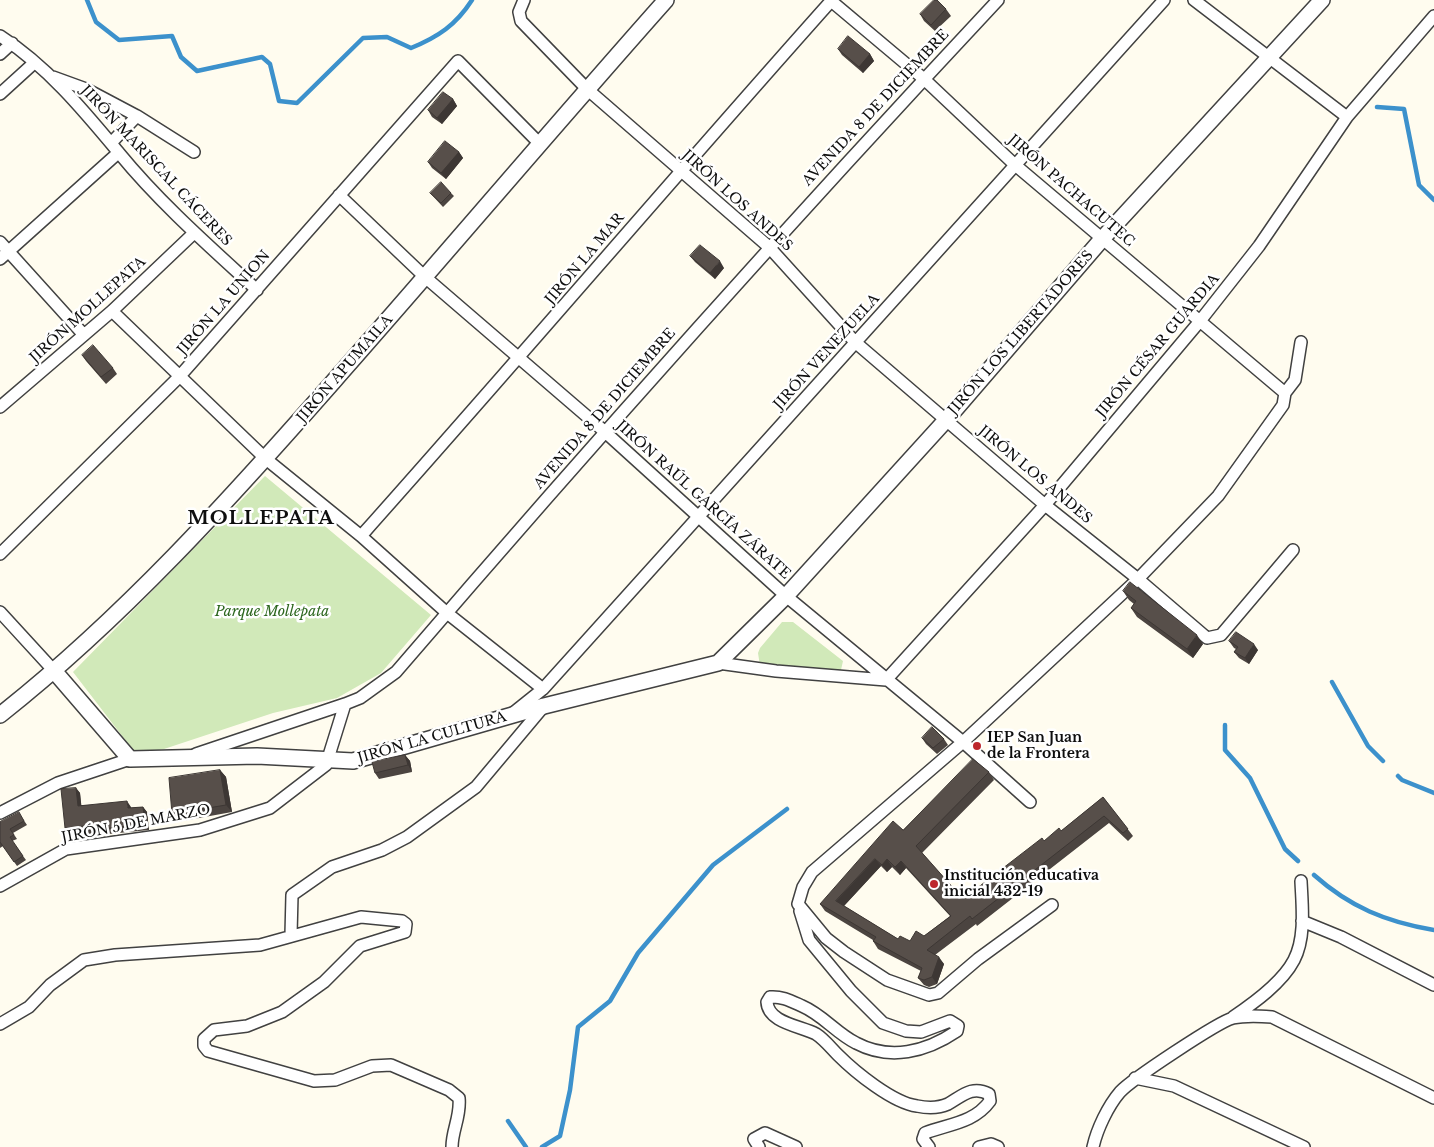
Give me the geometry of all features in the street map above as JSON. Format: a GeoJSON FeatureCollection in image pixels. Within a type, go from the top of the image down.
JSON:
{"type":"FeatureCollection","features":[{"type":"Feature","properties":{"kind":"street","name":"JIRÓN LOS ANDES"},"geometry":{"type":"LineString","coordinates":[[524,0],[519,12],[521,20],[587,89],[769,247],[855,342],[1046,505],[1138,579],[1207,638],[1221,635],[1293,550]]}},
{"type":"Feature","properties":{"kind":"street","name":"JIRÓN APUMAILA"},"geometry":{"type":"LineString","coordinates":[[0,715],[55,672],[127,602],[266,459],[539,143],[666,0]]}},
{"type":"Feature","properties":{"kind":"street","name":"JIRÓN PACHACUTEC"},"geometry":{"type":"LineString","coordinates":[[830,0],[924,79],[1014,164],[1285,393]]}},
{"type":"Feature","properties":{"kind":"street","name":"JIRÓN LA MAR"},"geometry":{"type":"LineString","coordinates":[[361,536],[520,359],[680,171],[830,0]]}},
{"type":"Feature","properties":{"kind":"street","name":"AVENIDA 8 DE DICIEMBRE"},"geometry":{"type":"LineString","coordinates":[[183,759],[360,698],[396,672],[604,430],[769,247],[998,0]]}},
{"type":"Feature","properties":{"kind":"street","name":"JIRÓN VENEZUELA"},"geometry":{"type":"LineString","coordinates":[[506,718],[543,689],[699,518],[1014,164],[1164,0]]}},
{"type":"Feature","properties":{"kind":"street"},"geometry":{"type":"LineString","coordinates":[[1194,0],[1268,58],[1347,116]]}},
{"type":"Feature","properties":{"kind":"street","name":"JIRÓN LOS LIBERTADORES"},"geometry":{"type":"LineString","coordinates":[[718,663],[786,596],[946,420],[1102,239],[1322,0]]}},
{"type":"Feature","properties":{"kind":"street","name":"JIRÓN CÉSAR GUARDIA"},"geometry":{"type":"LineString","coordinates":[[886,680],[1046,505],[1200,321],[1259,246],[1347,116],[1434,16]]}},
{"type":"Feature","properties":{"kind":"street","name":"JIRÓN MARISCAL CÁCERES"},"geometry":{"type":"LineString","coordinates":[[0,36],[12,43],[50,76],[111,142],[118,153],[194,233],[256,290]]}},
{"type":"Feature","properties":{"kind":"street"},"geometry":{"type":"LineString","coordinates":[[0,54],[12,43]]}},
{"type":"Feature","properties":{"kind":"street","name":"JIRÓN LA UNION"},"geometry":{"type":"LineString","coordinates":[[0,554],[179,377],[458,61],[539,143]]}},
{"type":"Feature","properties":{"kind":"street"},"geometry":{"type":"LineString","coordinates":[[0,94],[34,63]]}},
{"type":"Feature","properties":{"kind":"street"},"geometry":{"type":"LineString","coordinates":[[50,76],[86,89],[137,116],[194,152]]}},
{"type":"Feature","properties":{"kind":"street"},"geometry":{"type":"LineString","coordinates":[[111,142],[137,116]]}},
{"type":"Feature","properties":{"kind":"street"},"geometry":{"type":"LineString","coordinates":[[4,255],[118,153]]}},
{"type":"Feature","properties":{"kind":"street","name":"JIRÓN RAÚL GARCÍA ZÁRATE"},"geometry":{"type":"LineString","coordinates":[[338,195],[425,277],[604,430],[786,596],[963,742],[1030,802]]}},
{"type":"Feature","properties":{"kind":"street","name":"JIRÓN MOLLEPATA"},"geometry":{"type":"LineString","coordinates":[[0,408],[112,311],[194,233]]}},
{"type":"Feature","properties":{"kind":"street"},"geometry":{"type":"LineString","coordinates":[[0,242],[4,255],[84,335]]}},
{"type":"Feature","properties":{"kind":"street"},"geometry":{"type":"LineString","coordinates":[[112,311],[266,459],[361,536],[447,612],[543,689]]}},
{"type":"Feature","properties":{"kind":"street"},"geometry":{"type":"LineString","coordinates":[[930,1147],[923,1139],[925,1133],[969,1120],[990,1101],[989,1094],[980,1090],[972,1091],[957,1096],[947,1104],[933,1108],[915,1106],[864,1078],[816,1034],[779,1020],[771,1012],[767,1002],[770,997],[789,1000],[820,1016],[854,1043],[884,1053],[912,1052],[926,1048],[942,1041],[956,1031],[958,1026],[950,1021],[921,1032],[906,1031],[884,1023],[851,991],[809,940],[798,904],[803,887],[812,872],[963,742],[1138,579],[1218,496],[1283,405],[1285,393],[1295,380],[1301,342]]}},
{"type":"Feature","properties":{"kind":"street"},"geometry":{"type":"LineString","coordinates":[[0,612],[130,759]]}},
{"type":"Feature","properties":{"kind":"street"},"geometry":{"type":"LineString","coordinates":[[718,663],[776,671],[886,680]]}},
{"type":"Feature","properties":{"kind":"street","name":"JIRÓN LA CULTURA"},"geometry":{"type":"LineString","coordinates":[[0,813],[58,783],[130,759],[257,756],[353,761],[544,706],[718,663]]}},
{"type":"Feature","properties":{"kind":"street","name":"JIRÓN 5 DE MARZO"},"geometry":{"type":"LineString","coordinates":[[0,886],[66,849],[200,830],[270,808],[326,765],[345,704]]}},
{"type":"Feature","properties":{"kind":"street"},"geometry":{"type":"LineString","coordinates":[[291,935],[292,895],[332,867],[382,850],[407,837],[476,787],[544,706]]}},
{"type":"Feature","properties":{"kind":"street"},"geometry":{"type":"LineString","coordinates":[[1093,1147],[1095,1138],[1114,1101],[1135,1078],[1245,1010],[1286,973],[1295,960],[1299,945],[1302,921],[1301,880]]}},
{"type":"Feature","properties":{"kind":"street"},"geometry":{"type":"LineString","coordinates":[[798,904],[826,938],[844,952],[887,980],[929,995],[938,993],[978,959],[1052,905]]}},
{"type":"Feature","properties":{"kind":"street"},"geometry":{"type":"LineString","coordinates":[[0,1024],[29,1007],[50,985],[84,960],[115,955],[240,948],[260,945],[361,917],[395,919],[406,924],[405,932],[394,937],[360,946],[324,982],[282,1012],[247,1026],[214,1030],[204,1039],[204,1046],[208,1051],[226,1057],[261,1064],[314,1081],[336,1080],[372,1066],[391,1065],[416,1075],[449,1090],[459,1098],[460,1110],[452,1138],[452,1147]]}},
{"type":"Feature","properties":{"kind":"street"},"geometry":{"type":"LineString","coordinates":[[1302,921],[1341,938],[1434,985]]}},
{"type":"Feature","properties":{"kind":"street"},"geometry":{"type":"LineString","coordinates":[[1231,1018],[1272,1017],[1434,1098]]}},
{"type":"Feature","properties":{"kind":"street"},"geometry":{"type":"LineString","coordinates":[[1135,1078],[1174,1086],[1304,1147]]}},
{"type":"Feature","properties":{"kind":"street"},"geometry":{"type":"LineString","coordinates":[[759,1147],[754,1138],[765,1133],[796,1147]]}},
{"type":"Feature","properties":{"kind":"street"},"geometry":{"type":"LineString","coordinates":[[979,1147],[991,1144],[998,1147]]}},
{"type":"Feature","properties":{"kind":"green space","name":"Parque Mollepata"},"geometry":{"type":"Polygon","coordinates":[[[265,476],[431,615],[381,673],[337,698],[273,713],[164,749],[136,754],[73,672],[265,476]]]}},
{"type":"Feature","properties":{"kind":"green space"},"geometry":{"type":"Polygon","coordinates":[[[782,622],[793,622],[843,661],[841,670],[760,666],[758,653],[760,648],[782,622]]]}},
{"type":"Feature","properties":{"kind":"building"},"geometry":{"type":"Polygon","coordinates":[[[934,0],[937,0],[946,9],[931,25],[920,14],[934,0]]]}},
{"type":"Feature","properties":{"kind":"building"},"geometry":{"type":"Polygon","coordinates":[[[848,36],[870,54],[859,67],[838,49],[848,36]]]}},
{"type":"Feature","properties":{"kind":"building"},"geometry":{"type":"Polygon","coordinates":[[[443,92],[453,99],[437,118],[428,110],[443,92]]]}},
{"type":"Feature","properties":{"kind":"building"},"geometry":{"type":"Polygon","coordinates":[[[445,141],[459,152],[441,173],[428,162],[445,141]]]}},
{"type":"Feature","properties":{"kind":"building"},"geometry":{"type":"Polygon","coordinates":[[[441,182],[451,193],[441,203],[430,193],[441,182]]]}},
{"type":"Feature","properties":{"kind":"building"},"geometry":{"type":"Polygon","coordinates":[[[700,245],[720,261],[710,273],[690,256],[700,245]]]}},
{"type":"Feature","properties":{"kind":"building"},"geometry":{"type":"Polygon","coordinates":[[[93,345],[113,368],[101,377],[82,355],[93,345]]]}},
{"type":"Feature","properties":{"kind":"building"},"geometry":{"type":"Polygon","coordinates":[[[1130,582],[1197,635],[1187,649],[1131,608],[1136,601],[1123,591],[1130,582]]]}},
{"type":"Feature","properties":{"kind":"building"},"geometry":{"type":"Polygon","coordinates":[[[1236,632],[1254,644],[1245,658],[1234,652],[1238,647],[1229,641],[1236,632]]]}},
{"type":"Feature","properties":{"kind":"building"},"geometry":{"type":"Polygon","coordinates":[[[932,727],[944,739],[933,748],[922,738],[932,727]]]}},
{"type":"Feature","properties":{"kind":"building"},"geometry":{"type":"Polygon","coordinates":[[[405,755],[408,765],[375,773],[372,762],[405,755]]]}},
{"type":"Feature","properties":{"kind":"building"},"geometry":{"type":"Polygon","coordinates":[[[973,759],[989,772],[916,846],[963,899],[1042,838],[1044,841],[1059,828],[1061,831],[1103,797],[1128,829],[1123,833],[1104,816],[972,919],[970,916],[927,950],[939,957],[932,977],[924,980],[918,978],[922,968],[873,941],[876,937],[820,904],[893,821],[903,830],[973,759]],[[875,859],[836,901],[898,939],[900,936],[910,941],[916,931],[924,936],[951,916],[901,861],[895,867],[887,859],[882,865],[875,859]]]}},
{"type":"Feature","properties":{"kind":"building"},"geometry":{"type":"Polygon","coordinates":[[[220,770],[226,805],[172,814],[169,778],[220,770]]]}},
{"type":"Feature","properties":{"kind":"building"},"geometry":{"type":"Polygon","coordinates":[[[76,788],[78,806],[127,801],[128,808],[143,807],[145,824],[84,831],[84,826],[65,828],[61,789],[76,788]]]}},
{"type":"Feature","properties":{"kind":"building"},"geometry":{"type":"Polygon","coordinates":[[[19,812],[24,821],[10,829],[14,835],[10,837],[23,856],[14,862],[0,842],[0,822],[19,812]]]}},
{"type":"Feature","properties":{"kind":"waterway"},"geometry":{"type":"LineString","coordinates":[[87,0],[96,22],[119,40],[172,36],[181,57],[197,71],[262,57],[270,64],[279,101],[297,103],[363,38],[387,37],[411,48],[446,29],[460,16],[472,0]]}},
{"type":"Feature","properties":{"kind":"waterway"},"geometry":{"type":"LineString","coordinates":[[1377,107],[1404,109],[1419,185],[1434,200]]}},
{"type":"Feature","properties":{"kind":"waterway"},"geometry":{"type":"LineString","coordinates":[[1332,682],[1368,746],[1383,761]]}},
{"type":"Feature","properties":{"kind":"waterway"},"geometry":{"type":"LineString","coordinates":[[1225,725],[1225,750],[1250,778],[1285,849],[1298,861]]}},
{"type":"Feature","properties":{"kind":"waterway"},"geometry":{"type":"LineString","coordinates":[[1398,776],[1402,780],[1434,793]]}},
{"type":"Feature","properties":{"kind":"waterway"},"geometry":{"type":"LineString","coordinates":[[542,1147],[560,1136],[570,1090],[578,1027],[610,1001],[638,953],[713,865],[787,809]]}},
{"type":"Feature","properties":{"kind":"waterway"},"geometry":{"type":"LineString","coordinates":[[1314,875],[1341,896],[1370,912],[1400,923],[1434,930]]}},
{"type":"Feature","properties":{"kind":"waterway"},"geometry":{"type":"LineString","coordinates":[[508,1121],[526,1147]]}},
{"type":"Feature","properties":{"kind":"place","name":"IEP San Juan de la Frontera"},"geometry":{"type":"Point","coordinates":[977,746]}},
{"type":"Feature","properties":{"kind":"place","name":"Institución educativa inicial 432-19"},"geometry":{"type":"Point","coordinates":[934,884]}},
{"type":"Feature","properties":{"kind":"district","name":"MOLLEPATA"},"geometry":{"type":"Point","coordinates":[261,519]}}]}
